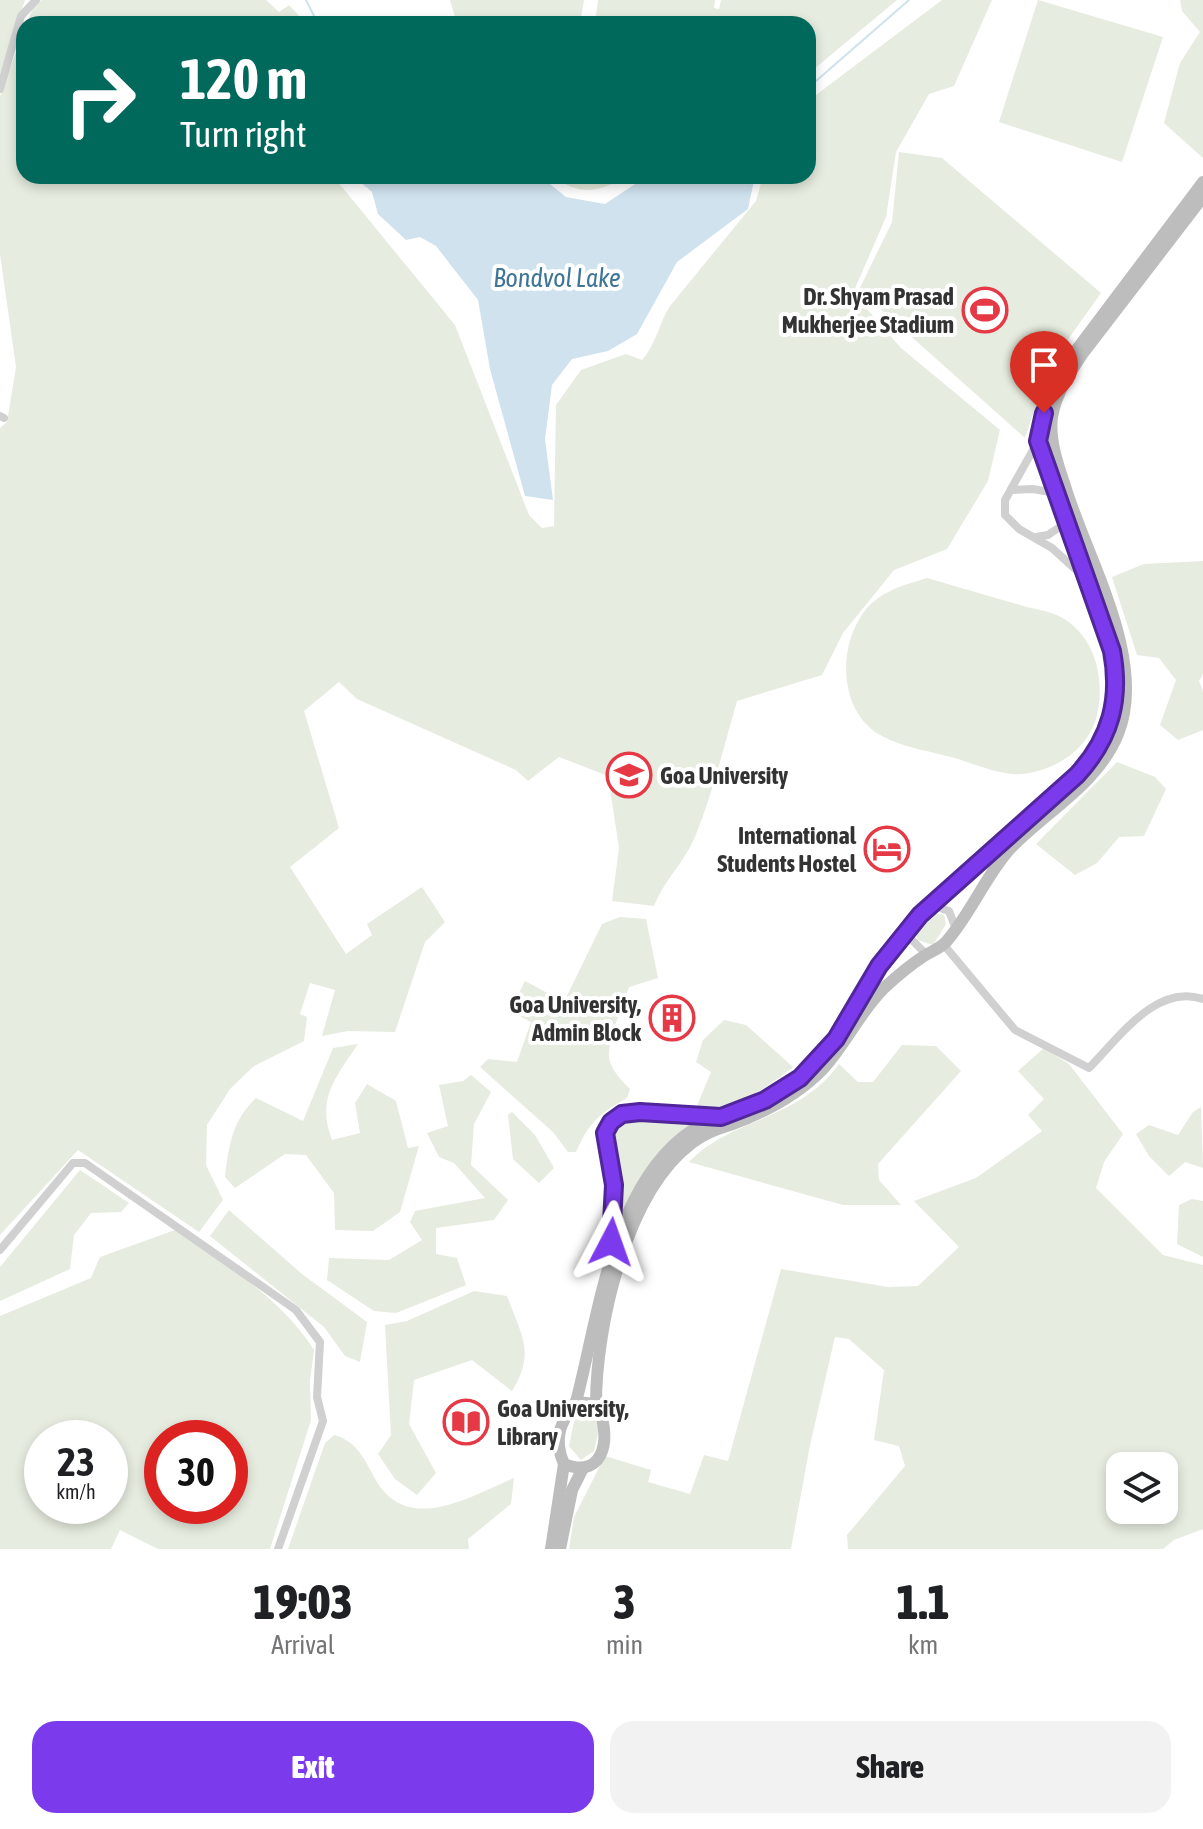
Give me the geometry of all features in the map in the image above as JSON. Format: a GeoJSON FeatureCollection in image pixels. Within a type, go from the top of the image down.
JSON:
{"type":"FeatureCollection","features":[{"type":"Feature","properties":{"kind":"main road"},"geometry":{"type":"LineString","coordinates":[[551,1549],[564,1464],[558,1430],[576,1402],[608,1269],[633,1204],[663,1158],[683,1137],[721,1117],[765,1100],[815,1064],[836,1039],[879,966],[909,928],[931,904],[1077,775],[1094,757],[1108,731],[1115,705],[1117,679],[1112,651],[1057,462],[1052,418],[1067,377],[1203,182]]}},
{"type":"Feature","properties":{"kind":"main road"},"geometry":{"type":"LineString","coordinates":[[564,1464],[583,1468],[592,1465],[602,1451],[607,1430],[596,1404],[596,1366],[616,1277],[632,1231],[655,1184],[691,1143],[769,1108],[806,1084],[843,1045],[881,991],[949,935],[1009,851],[1103,763],[1118,735],[1126,707],[1128,679],[1122,648],[1067,522],[1038,441],[1048,400],[1059,373],[1203,197]]}},
{"type":"Feature","properties":{"kind":"main road"},"geometry":{"type":"LineString","coordinates":[[576,1402],[596,1404]]}},
{"type":"Feature","properties":{"kind":"main road"},"geometry":{"type":"LineString","coordinates":[[560,1549],[572,1490],[583,1468]]}},
{"type":"Feature","properties":{"kind":"street"},"geometry":{"type":"LineString","coordinates":[[21,16],[36,0]]}},
{"type":"Feature","properties":{"kind":"street"},"geometry":{"type":"LineString","coordinates":[[0,89],[16,33]]}},
{"type":"Feature","properties":{"kind":"street"},"geometry":{"type":"LineString","coordinates":[[1038,441],[1005,500],[1005,515],[1090,577]]}},
{"type":"Feature","properties":{"kind":"street"},"geometry":{"type":"LineString","coordinates":[[1011,490],[1033,489],[1056,493]]}},
{"type":"Feature","properties":{"kind":"street"},"geometry":{"type":"LineString","coordinates":[[1033,536],[1048,535],[1067,522]]}},
{"type":"Feature","properties":{"kind":"street"},"geometry":{"type":"LineString","coordinates":[[931,904],[949,911],[949,935],[1015,1030],[1089,1068],[1153,1006],[1168,997],[1203,999]]}},
{"type":"Feature","properties":{"kind":"street"},"geometry":{"type":"LineString","coordinates":[[909,928],[910,938],[926,954]]}},
{"type":"Feature","properties":{"kind":"street"},"geometry":{"type":"LineString","coordinates":[[608,1269],[614,1185],[605,1133],[611,1122],[622,1114],[640,1112],[721,1117]]}},
{"type":"Feature","properties":{"kind":"street"},"geometry":{"type":"LineString","coordinates":[[0,1250],[73,1163],[85,1163],[296,1310],[320,1342],[317,1397],[323,1421],[278,1549]]}},
{"type":"Feature","properties":{"kind":"shaded area"},"geometry":{"type":"Polygon","coordinates":[[[0,0],[25,0],[20,16],[16,16],[16,27],[0,74],[0,0]]]}},
{"type":"Feature","properties":{"kind":"shaded area"},"geometry":{"type":"Polygon","coordinates":[[[42,0],[266,0],[279,12],[289,5],[299,16],[30,16],[35,4],[42,0]]]}},
{"type":"Feature","properties":{"kind":"shaded area"},"geometry":{"type":"Polygon","coordinates":[[[450,0],[584,0],[581,16],[455,16],[450,0]]]}},
{"type":"Feature","properties":{"kind":"shaded area"},"geometry":{"type":"Polygon","coordinates":[[[598,0],[715,0],[714,8],[719,9],[721,0],[897,0],[816,67],[816,16],[596,16],[598,0]]]}},
{"type":"Feature","properties":{"kind":"shaded area"},"geometry":{"type":"Polygon","coordinates":[[[942,0],[992,0],[954,86],[929,94],[896,152],[886,217],[853,293],[901,348],[1000,430],[988,481],[947,549],[894,570],[843,633],[822,675],[737,701],[695,837],[654,906],[612,901],[619,848],[608,776],[559,757],[528,781],[516,770],[357,699],[339,682],[304,711],[339,828],[290,867],[346,954],[372,935],[367,924],[422,887],[445,922],[425,942],[395,1032],[348,1031],[322,1036],[335,990],[310,983],[300,1014],[307,1017],[304,1041],[254,1066],[230,1089],[207,1125],[206,1165],[223,1200],[199,1232],[78,1150],[0,1235],[0,428],[7,422],[16,367],[0,254],[0,96],[16,52],[16,184],[340,184],[455,325],[529,515],[542,528],[554,526],[556,405],[581,370],[626,354],[642,360],[651,348],[670,306],[756,201],[761,184],[816,184],[816,95],[942,0]]]}},
{"type":"Feature","properties":{"kind":"shaded area"},"geometry":{"type":"Polygon","coordinates":[[[1038,0],[1163,37],[1122,162],[999,122],[1038,0]]]}},
{"type":"Feature","properties":{"kind":"shaded area"},"geometry":{"type":"Polygon","coordinates":[[[1180,0],[1203,0],[1203,158],[1164,123],[1180,63],[1200,32],[1182,11],[1180,0]]]}},
{"type":"Feature","properties":{"kind":"shaded area","name":"Dr. Shyam Prasad Mukherjee Stadium"},"geometry":{"type":"Polygon","coordinates":[[[899,152],[942,158],[1101,293],[1049,366],[1025,438],[859,290],[892,222],[899,152]]]}},
{"type":"Feature","properties":{"kind":"shaded area"},"geometry":{"type":"Polygon","coordinates":[[[565,184],[612,184],[590,190],[565,184]]]}},
{"type":"Feature","properties":{"kind":"shaded area"},"geometry":{"type":"Polygon","coordinates":[[[1203,561],[1203,674],[1199,681],[1203,691],[1203,730],[1178,740],[1160,725],[1176,680],[1159,658],[1137,655],[1112,577],[1144,564],[1203,561]]]}},
{"type":"Feature","properties":{"kind":"shaded area"},"geometry":{"type":"Polygon","coordinates":[[[927,578],[1057,615],[1083,636],[1096,662],[1099,705],[1086,739],[1061,762],[1020,774],[1002,773],[900,744],[882,736],[867,724],[856,709],[846,672],[847,653],[860,617],[884,594],[927,578]]]}},
{"type":"Feature","properties":{"kind":"shaded area"},"geometry":{"type":"Polygon","coordinates":[[[1117,762],[1155,777],[1166,789],[1144,836],[1119,837],[1097,863],[1075,875],[1036,844],[1117,762]]]}},
{"type":"Feature","properties":{"kind":"shaded area"},"geometry":{"type":"Polygon","coordinates":[[[929,914],[944,915],[946,924],[933,945],[918,940],[915,932],[929,914]]]}},
{"type":"Feature","properties":{"kind":"shaded area"},"geometry":{"type":"Polygon","coordinates":[[[620,917],[646,919],[658,978],[629,987],[611,1041],[610,1061],[630,1089],[627,1098],[596,1120],[576,1152],[568,1152],[553,1132],[480,1067],[488,1059],[517,1062],[531,1022],[510,1011],[525,981],[564,1002],[602,924],[620,917]]]}},
{"type":"Feature","properties":{"kind":"shaded area"},"geometry":{"type":"Polygon","coordinates":[[[724,1020],[746,1025],[793,1067],[771,1084],[737,1102],[696,1108],[711,1072],[696,1062],[703,1040],[724,1020]]]}},
{"type":"Feature","properties":{"kind":"shaded area"},"geometry":{"type":"Polygon","coordinates":[[[358,1044],[331,1089],[326,1112],[328,1125],[332,1140],[360,1133],[355,1103],[367,1084],[396,1101],[408,1148],[419,1146],[400,1212],[373,1231],[335,1230],[334,1193],[306,1155],[285,1154],[235,1188],[225,1177],[228,1154],[233,1134],[248,1107],[256,1098],[303,1121],[333,1048],[358,1044]]]}},
{"type":"Feature","properties":{"kind":"shaded area"},"geometry":{"type":"Polygon","coordinates":[[[902,1045],[936,1046],[961,1071],[878,1164],[879,1180],[901,1205],[843,1205],[689,1162],[724,1136],[804,1097],[823,1083],[839,1064],[858,1082],[873,1082],[902,1045]]]}},
{"type":"Feature","properties":{"kind":"shaded area"},"geometry":{"type":"Polygon","coordinates":[[[1044,1048],[1069,1064],[1123,1134],[1104,1162],[1096,1188],[1163,1255],[1203,1265],[1203,1529],[1174,1540],[1163,1549],[848,1549],[847,1535],[905,1466],[899,1446],[874,1440],[884,1370],[849,1339],[835,1337],[810,1445],[791,1549],[569,1549],[574,1517],[605,1456],[651,1470],[648,1482],[690,1494],[704,1455],[728,1461],[781,1269],[888,1287],[918,1286],[959,1247],[914,1201],[976,1178],[1042,1131],[1028,1115],[1044,1099],[1018,1071],[1044,1048]]]}},
{"type":"Feature","properties":{"kind":"shaded area"},"geometry":{"type":"Polygon","coordinates":[[[471,1075],[491,1092],[474,1124],[471,1165],[508,1200],[494,1220],[436,1228],[436,1254],[457,1258],[466,1285],[396,1313],[374,1311],[327,1280],[329,1258],[389,1260],[422,1240],[410,1222],[415,1211],[485,1198],[454,1163],[439,1157],[427,1133],[448,1126],[439,1085],[463,1081],[471,1075]]]}},
{"type":"Feature","properties":{"kind":"shaded area"},"geometry":{"type":"Polygon","coordinates":[[[1201,1107],[1203,1168],[1185,1162],[1169,1176],[1149,1156],[1136,1134],[1149,1125],[1178,1135],[1193,1112],[1201,1107]]]}},
{"type":"Feature","properties":{"kind":"shaded area"},"geometry":{"type":"Polygon","coordinates":[[[512,1112],[535,1135],[554,1168],[539,1183],[513,1159],[508,1115],[512,1112]]]}},
{"type":"Feature","properties":{"kind":"shaded area"},"geometry":{"type":"Polygon","coordinates":[[[645,1117],[706,1120],[621,1219],[613,1137],[617,1125],[645,1117]]]}},
{"type":"Feature","properties":{"kind":"shaded area"},"geometry":{"type":"Polygon","coordinates":[[[80,1170],[129,1203],[121,1212],[91,1213],[74,1235],[70,1269],[0,1301],[0,1267],[80,1170]]]}},
{"type":"Feature","properties":{"kind":"shaded area"},"geometry":{"type":"Polygon","coordinates":[[[1192,1199],[1203,1201],[1203,1257],[1177,1244],[1179,1205],[1192,1199]]]}},
{"type":"Feature","properties":{"kind":"shaded area"},"geometry":{"type":"Polygon","coordinates":[[[229,1210],[302,1274],[367,1322],[360,1362],[345,1356],[324,1327],[210,1236],[229,1210]]]}},
{"type":"Feature","properties":{"kind":"shaded area"},"geometry":{"type":"Polygon","coordinates":[[[175,1230],[269,1298],[314,1350],[310,1381],[311,1420],[270,1549],[158,1549],[120,1530],[111,1549],[0,1549],[0,1316],[91,1278],[100,1257],[175,1230]]]}},
{"type":"Feature","properties":{"kind":"shaded area"},"geometry":{"type":"Polygon","coordinates":[[[474,1291],[507,1296],[524,1344],[523,1365],[512,1391],[472,1360],[414,1380],[409,1424],[436,1473],[417,1495],[395,1479],[378,1454],[391,1435],[385,1325],[407,1321],[474,1291]]]}},
{"type":"Feature","properties":{"kind":"shaded area"},"geometry":{"type":"Polygon","coordinates":[[[583,1413],[593,1414],[599,1429],[594,1451],[581,1460],[569,1446],[575,1417],[583,1413]]]}},
{"type":"Feature","properties":{"kind":"shaded area"},"geometry":{"type":"Polygon","coordinates":[[[334,1435],[357,1450],[385,1493],[401,1504],[418,1508],[437,1507],[476,1495],[514,1478],[511,1504],[468,1539],[469,1549],[288,1549],[325,1443],[334,1435]]]}},
{"type":"Feature","properties":{"kind":"water","name":"Bondvol Lake"},"geometry":{"type":"Polygon","coordinates":[[[362,184],[550,184],[566,197],[605,204],[635,184],[753,184],[748,209],[677,262],[637,334],[608,351],[572,359],[552,385],[545,439],[553,500],[525,496],[490,369],[478,300],[436,246],[420,237],[406,240],[378,214],[372,192],[362,184]]]}},
{"type":"Feature","properties":{"kind":"waterway"},"geometry":{"type":"LineString","coordinates":[[306,0],[314,16]]}},
{"type":"Feature","properties":{"kind":"waterway"},"geometry":{"type":"LineString","coordinates":[[816,81],[909,0]]}},
{"type":"Feature","properties":{"kind":"place","name":"Dr. Shyam Prasad Mukherjee Stadium"},"geometry":{"type":"Point","coordinates":[985,310]}},
{"type":"Feature","properties":{"kind":"place","name":"Goa University"},"geometry":{"type":"Point","coordinates":[629,775]}},
{"type":"Feature","properties":{"kind":"place","name":"International Students Hostel"},"geometry":{"type":"Point","coordinates":[887,849]}},
{"type":"Feature","properties":{"kind":"place","name":"Goa University, Admin Block"},"geometry":{"type":"Point","coordinates":[672,1018]}},
{"type":"Feature","properties":{"kind":"place","name":"Goa University, Library"},"geometry":{"type":"Point","coordinates":[466,1422]}},
{"type":"Feature","properties":{"kind":"route"},"geometry":{"type":"LineString","coordinates":[[611,1242],[614,1185],[605,1133],[611,1122],[622,1114],[640,1112],[721,1117],[765,1100],[800,1078],[836,1039],[879,966],[920,915],[1077,775],[1094,757],[1108,731],[1115,705],[1117,679],[1112,651],[1038,441],[1044,413]]}}]}
